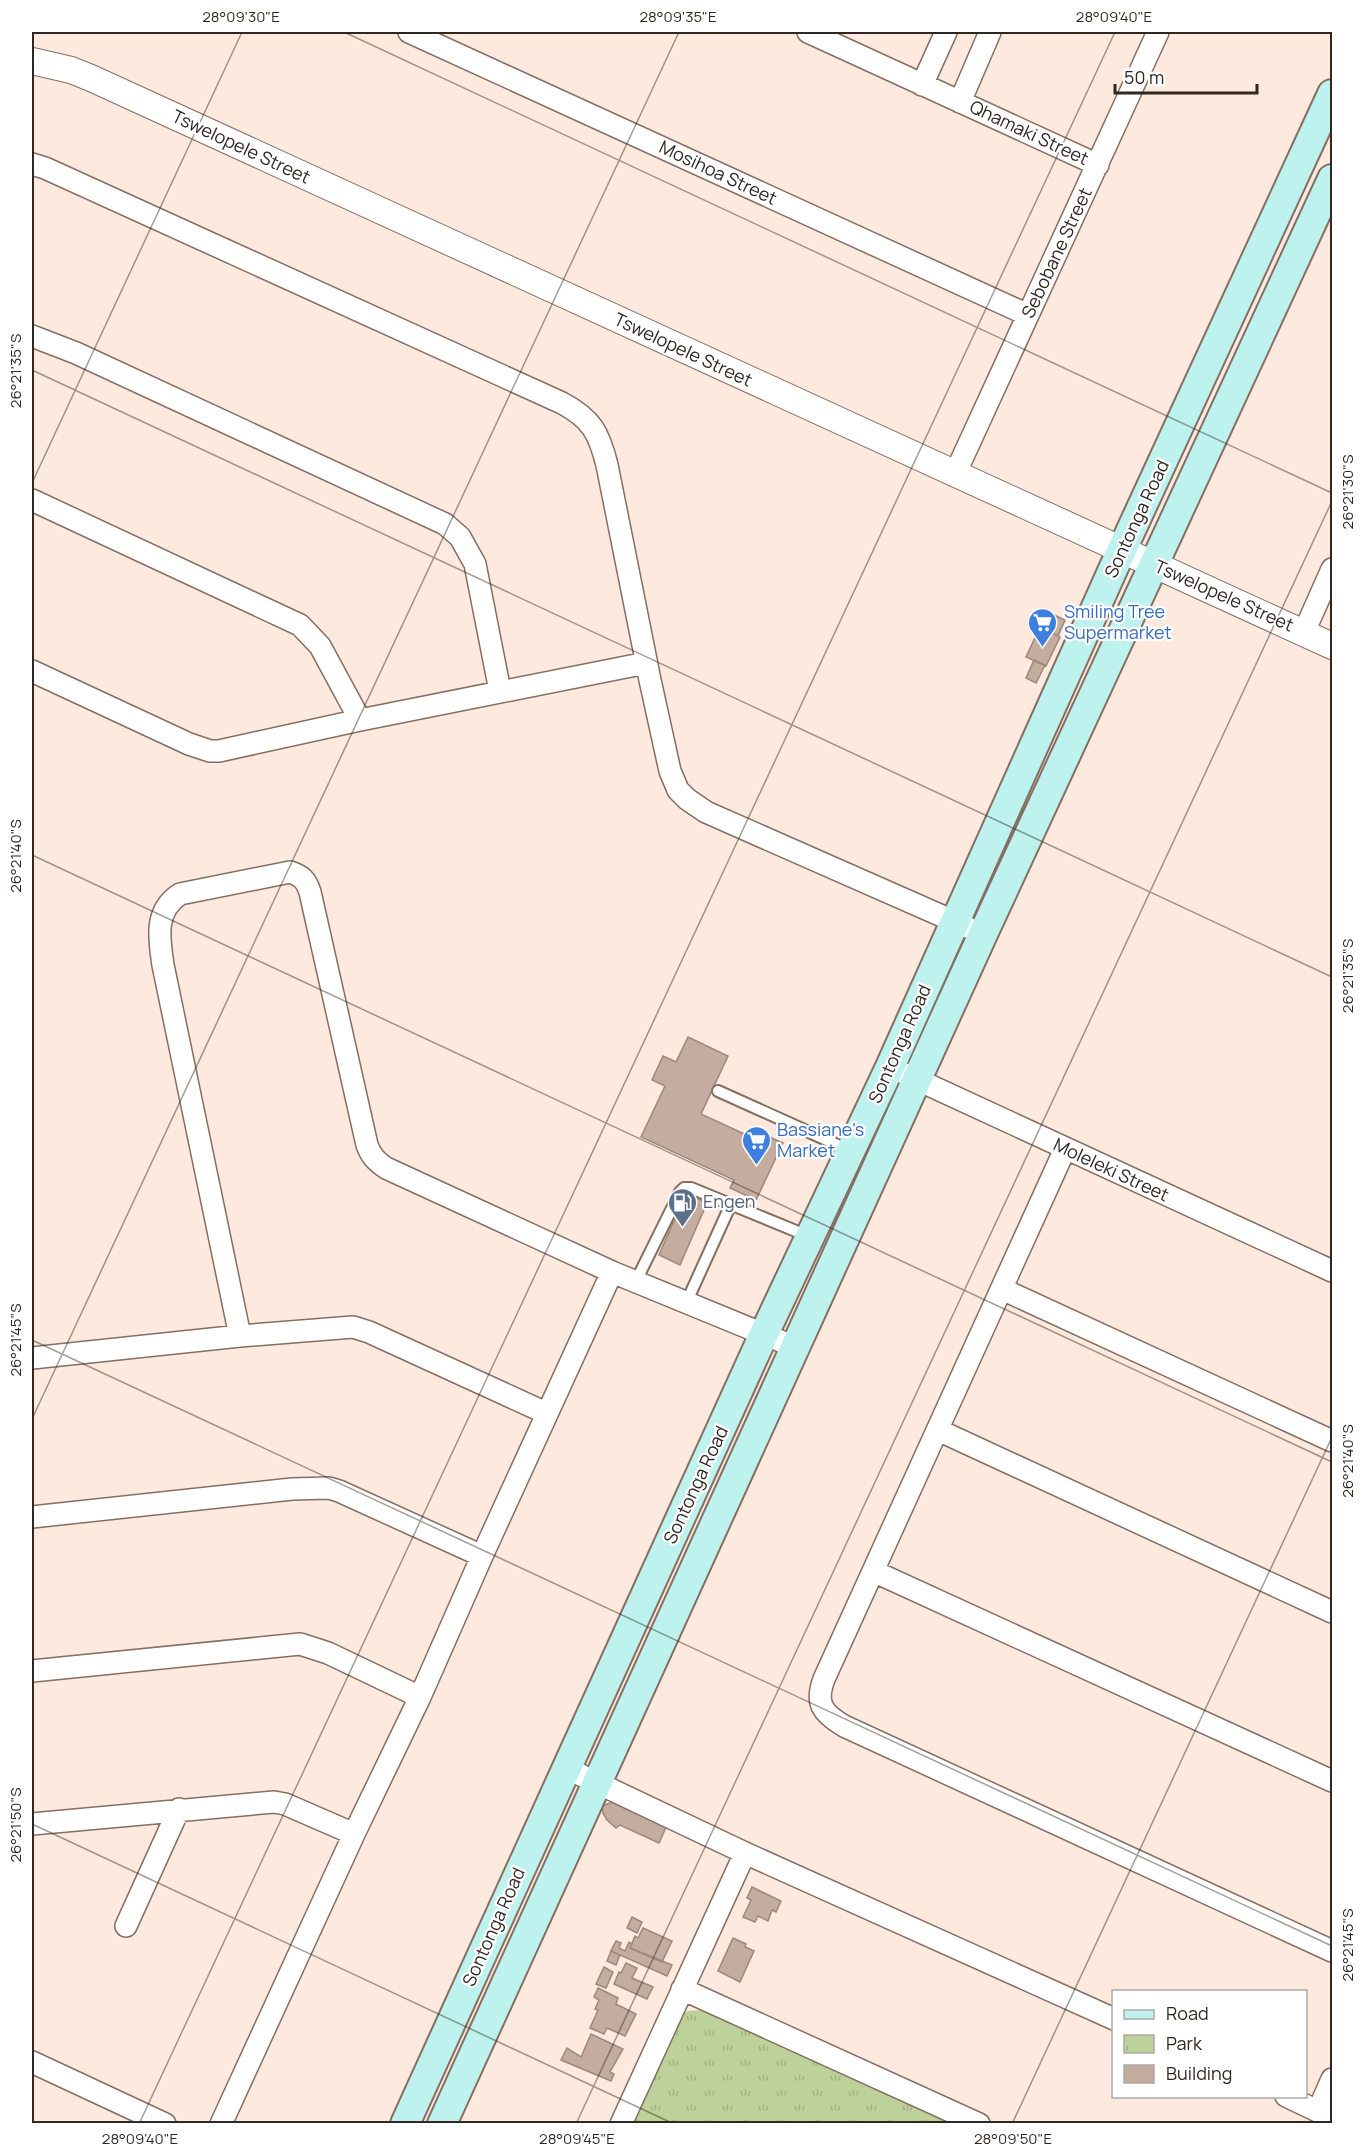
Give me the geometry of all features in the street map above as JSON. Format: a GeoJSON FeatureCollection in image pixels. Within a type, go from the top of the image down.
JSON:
{"type":"FeatureCollection","features":[{"type":"Feature","properties":{"kind":"main road","name":"Sontonga Road"},"geometry":{"type":"LineString","coordinates":[[405,2124],[764,1334],[890,1067],[954,921],[1332,94]]}},
{"type":"Feature","properties":{"kind":"main road","name":"Sontonga Road"},"geometry":{"type":"LineString","coordinates":[[442,2124],[982,934],[1332,179]]}},
{"type":"Feature","properties":{"kind":"street","name":"Mosihoa Street"},"geometry":{"type":"LineString","coordinates":[[409,32],[1028,315]]}},
{"type":"Feature","properties":{"kind":"street","name":"Qhamaki Street"},"geometry":{"type":"LineString","coordinates":[[808,32],[1098,165]]}},
{"type":"Feature","properties":{"kind":"street"},"geometry":{"type":"LineString","coordinates":[[922,85],[946,32]]}},
{"type":"Feature","properties":{"kind":"street","name":"Qhamaki Street"},"geometry":{"type":"LineString","coordinates":[[960,102],[990,32]]}},
{"type":"Feature","properties":{"kind":"street","name":"Sebobane Street"},"geometry":{"type":"LineString","coordinates":[[955,474],[1158,32]]}},
{"type":"Feature","properties":{"kind":"street","name":"Tswelopele Street"},"geometry":{"type":"LineString","coordinates":[[32,61],[70,70],[91,78],[1332,646]]}},
{"type":"Feature","properties":{"kind":"street"},"geometry":{"type":"LineString","coordinates":[[32,164],[551,399],[584,417],[597,434],[607,465],[646,663],[670,771],[678,789],[687,799],[712,815],[982,934]]}},
{"type":"Feature","properties":{"kind":"street"},"geometry":{"type":"LineString","coordinates":[[32,336],[76,353],[445,524],[460,537],[475,564],[500,691]]}},
{"type":"Feature","properties":{"kind":"street"},"geometry":{"type":"LineString","coordinates":[[32,500],[300,625],[320,646],[360,720]]}},
{"type":"Feature","properties":{"kind":"street"},"geometry":{"type":"LineString","coordinates":[[1304,632],[1332,569]]}},
{"type":"Feature","properties":{"kind":"street"},"geometry":{"type":"LineString","coordinates":[[32,671],[189,744],[210,751],[230,749],[500,691],[646,663]]}},
{"type":"Feature","properties":{"kind":"street"},"geometry":{"type":"LineString","coordinates":[[240,1336],[163,965],[159,935],[160,922],[171,900],[180,894],[290,872],[300,875],[307,882],[367,1144],[370,1154],[376,1161],[386,1168],[612,1272],[795,1347]]}},
{"type":"Feature","properties":{"kind":"street","name":"Moleleki Street"},"geometry":{"type":"LineString","coordinates":[[890,1067],[1332,1271]]}},
{"type":"Feature","properties":{"kind":"street"},"geometry":{"type":"LineString","coordinates":[[1065,1149],[873,1571],[820,1690],[820,1699],[824,1710],[832,1718],[855,1731],[1332,1951]]}},
{"type":"Feature","properties":{"kind":"street"},"geometry":{"type":"LineString","coordinates":[[221,2124],[354,1834],[420,1697],[546,1413],[612,1272]]}},
{"type":"Feature","properties":{"kind":"street"},"geometry":{"type":"LineString","coordinates":[[1002,1289],[1332,1441]]}},
{"type":"Feature","properties":{"kind":"street"},"geometry":{"type":"LineString","coordinates":[[32,1358],[240,1336],[353,1327],[369,1332],[546,1413]]}},
{"type":"Feature","properties":{"kind":"street"},"geometry":{"type":"LineString","coordinates":[[938,1430],[1332,1611]]}},
{"type":"Feature","properties":{"kind":"street"},"geometry":{"type":"LineString","coordinates":[[32,1517],[328,1488],[346,1493],[482,1556]]}},
{"type":"Feature","properties":{"kind":"street"},"geometry":{"type":"LineString","coordinates":[[873,1571],[1332,1780]]}},
{"type":"Feature","properties":{"kind":"street"},"geometry":{"type":"LineString","coordinates":[[32,1671],[300,1644],[328,1653],[420,1697]]}},
{"type":"Feature","properties":{"kind":"street"},"geometry":{"type":"LineString","coordinates":[[566,1768],[745,1853],[1112,2019]]}},
{"type":"Feature","properties":{"kind":"street"},"geometry":{"type":"LineString","coordinates":[[32,1824],[179,1809],[279,1802],[354,1834]]}},
{"type":"Feature","properties":{"kind":"street"},"geometry":{"type":"LineString","coordinates":[[126,1926],[179,1809]]}},
{"type":"Feature","properties":{"kind":"street"},"geometry":{"type":"LineString","coordinates":[[621,2124],[745,1853]]}},
{"type":"Feature","properties":{"kind":"street"},"geometry":{"type":"LineString","coordinates":[[682,1989],[980,2124]]}},
{"type":"Feature","properties":{"kind":"street"},"geometry":{"type":"LineString","coordinates":[[32,2062],[165,2124]]}},
{"type":"Feature","properties":{"kind":"street"},"geometry":{"type":"LineString","coordinates":[[1288,2098],[1325,2114],[1332,2079]]}},
{"type":"Feature","properties":{"kind":"lane"},"geometry":{"type":"LineString","coordinates":[[718,1091],[851,1151]]}},
{"type":"Feature","properties":{"kind":"lane"},"geometry":{"type":"LineString","coordinates":[[636,1281],[683,1189],[691,1188],[811,1238]]}},
{"type":"Feature","properties":{"kind":"lane"},"geometry":{"type":"LineString","coordinates":[[687,1301],[730,1204]]}},
{"type":"Feature","properties":{"kind":"green space"},"geometry":{"type":"Polygon","coordinates":[[[702,2010],[954,2124],[629,2124],[683,2014],[688,2011],[702,2010]]]}},
{"type":"Feature","properties":{"kind":"building"},"geometry":{"type":"Polygon","coordinates":[[[1050,613],[1065,620],[1058,636],[1043,628],[1050,613]]]}},
{"type":"Feature","properties":{"kind":"building","name":"Smiling Tree Supermarket"},"geometry":{"type":"Polygon","coordinates":[[[1040,627],[1060,637],[1046,666],[1026,657],[1040,627]]]}},
{"type":"Feature","properties":{"kind":"building"},"geometry":{"type":"Polygon","coordinates":[[[1034,660],[1045,665],[1036,683],[1026,678],[1034,660]]]}},
{"type":"Feature","properties":{"kind":"building"},"geometry":{"type":"Polygon","coordinates":[[[688,1037],[728,1056],[701,1114],[755,1139],[758,1132],[783,1143],[756,1200],[730,1188],[734,1180],[641,1137],[665,1086],[652,1080],[663,1056],[676,1062],[688,1037]]]}},
{"type":"Feature","properties":{"kind":"building"},"geometry":{"type":"Polygon","coordinates":[[[686,1193],[707,1203],[680,1265],[659,1255],[686,1193]]]}},
{"type":"Feature","properties":{"kind":"building"},"geometry":{"type":"Polygon","coordinates":[[[615,1801],[667,1825],[659,1843],[620,1825],[616,1828],[607,1820],[602,1806],[615,1801]]]}},
{"type":"Feature","properties":{"kind":"building"},"geometry":{"type":"Polygon","coordinates":[[[752,1887],[781,1901],[776,1912],[772,1910],[768,1921],[758,1916],[755,1922],[743,1917],[751,1900],[747,1898],[752,1887]]]}},
{"type":"Feature","properties":{"kind":"building"},"geometry":{"type":"Polygon","coordinates":[[[632,1917],[642,1922],[637,1933],[627,1928],[632,1917]]]}},
{"type":"Feature","properties":{"kind":"building"},"geometry":{"type":"Polygon","coordinates":[[[643,1928],[672,1941],[662,1962],[630,1948],[635,1936],[638,1938],[643,1928]]]}},
{"type":"Feature","properties":{"kind":"building"},"geometry":{"type":"Polygon","coordinates":[[[733,1938],[754,1951],[740,1982],[718,1971],[733,1938]]]}},
{"type":"Feature","properties":{"kind":"building"},"geometry":{"type":"Polygon","coordinates":[[[616,1941],[621,1943],[619,1948],[625,1951],[629,1942],[632,1944],[630,1948],[672,1965],[667,1976],[611,1951],[616,1941]]]}},
{"type":"Feature","properties":{"kind":"building"},"geometry":{"type":"Polygon","coordinates":[[[611,1951],[620,1955],[616,1965],[607,1961],[611,1951]]]}},
{"type":"Feature","properties":{"kind":"building"},"geometry":{"type":"Polygon","coordinates":[[[626,1963],[637,1968],[632,1978],[653,1987],[647,1999],[614,1984],[626,1963]]]}},
{"type":"Feature","properties":{"kind":"building"},"geometry":{"type":"Polygon","coordinates":[[[604,1967],[613,1972],[606,1988],[596,1984],[604,1967]]]}},
{"type":"Feature","properties":{"kind":"building"},"geometry":{"type":"Polygon","coordinates":[[[598,1988],[618,1998],[616,2004],[636,2014],[625,2036],[607,2028],[604,2034],[590,2028],[598,2010],[595,2009],[599,2000],[594,1997],[598,1988]]]}},
{"type":"Feature","properties":{"kind":"building"},"geometry":{"type":"Polygon","coordinates":[[[591,2034],[623,2049],[610,2072],[614,2074],[611,2081],[561,2060],[567,2048],[581,2057],[591,2034]]]}},
{"type":"Feature","properties":{"kind":"place","name":"Smiling Tree Supermarket"},"geometry":{"type":"Point","coordinates":[1043,648]}},
{"type":"Feature","properties":{"kind":"place","name":"Bassiane's Market"},"geometry":{"type":"Point","coordinates":[756,1166]}},
{"type":"Feature","properties":{"kind":"place","name":"Engen"},"geometry":{"type":"Point","coordinates":[682,1228]}}]}
